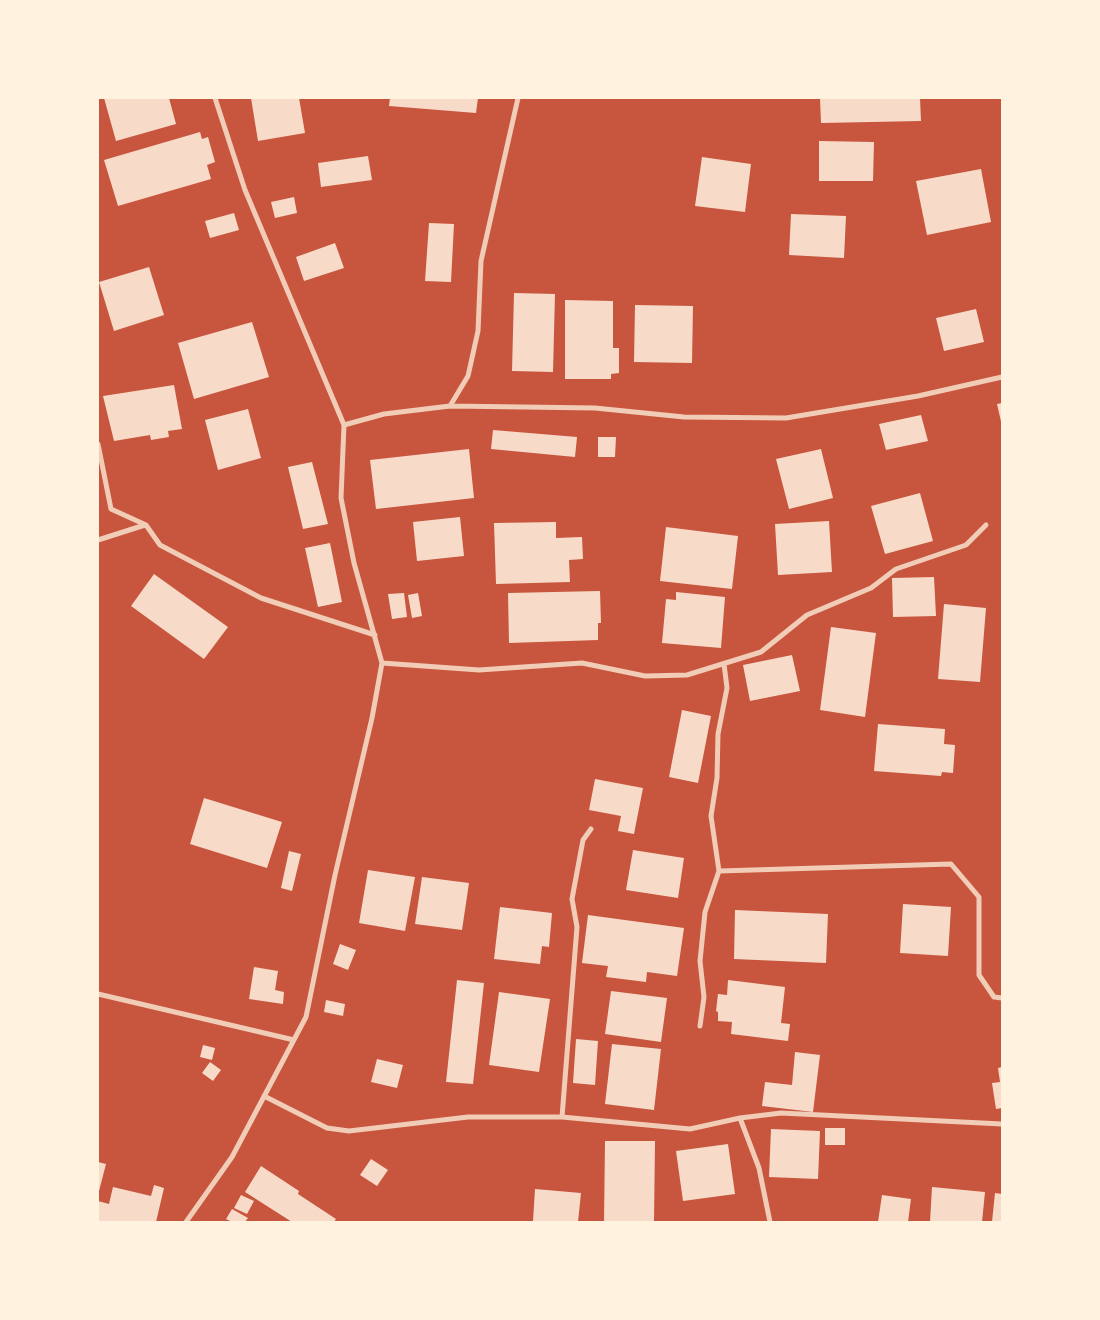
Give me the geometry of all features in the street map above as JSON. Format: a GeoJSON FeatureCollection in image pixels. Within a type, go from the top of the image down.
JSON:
{"type":"FeatureCollection","features":[{"type":"Feature","properties":{"kind":"street"},"geometry":{"type":"LineString","coordinates":[[186,1222],[232,1157],[306,1017],[335,875],[362,764],[382,664],[354,563],[341,498],[344,426],[245,190],[215,98]]}},
{"type":"Feature","properties":{"kind":"street"},"geometry":{"type":"LineString","coordinates":[[450,406],[468,376],[478,331],[481,260],[518,98]]}},
{"type":"Feature","properties":{"kind":"street"},"geometry":{"type":"LineString","coordinates":[[344,426],[384,414],[450,406],[595,408],[684,417],[786,418],[918,396],[1002,377]]}},
{"type":"Feature","properties":{"kind":"street"},"geometry":{"type":"LineString","coordinates":[[98,444],[111,509],[146,525],[160,545],[261,598],[375,635]]}},
{"type":"Feature","properties":{"kind":"street"},"geometry":{"type":"LineString","coordinates":[[98,540],[146,525]]}},
{"type":"Feature","properties":{"kind":"street"},"geometry":{"type":"LineString","coordinates":[[382,664],[479,670],[582,663],[645,676],[687,675],[761,652],[808,615],[871,588],[896,569],[966,546],[986,525]]}},
{"type":"Feature","properties":{"kind":"street"},"geometry":{"type":"LineString","coordinates":[[700,1026],[704,997],[700,961],[706,912],[718,871],[711,816],[717,778],[718,734],[727,688],[724,664]]}},
{"type":"Feature","properties":{"kind":"street"},"geometry":{"type":"LineString","coordinates":[[562,1117],[577,927],[572,899],[583,840],[591,829]]}},
{"type":"Feature","properties":{"kind":"street"},"geometry":{"type":"LineString","coordinates":[[718,871],[951,864],[979,897],[979,975],[994,997],[1002,998]]}},
{"type":"Feature","properties":{"kind":"street"},"geometry":{"type":"LineString","coordinates":[[98,994],[294,1040]]}},
{"type":"Feature","properties":{"kind":"street"},"geometry":{"type":"LineString","coordinates":[[264,1096],[326,1128],[349,1131],[468,1117],[562,1117],[690,1129],[740,1118],[781,1113],[1002,1124]]}},
{"type":"Feature","properties":{"kind":"street"},"geometry":{"type":"LineString","coordinates":[[740,1118],[758,1168],[770,1222]]}},
{"type":"Feature","properties":{"kind":"building"},"geometry":{"type":"Polygon","coordinates":[[[104,98],[169,98],[176,124],[116,141],[104,98]]]}},
{"type":"Feature","properties":{"kind":"building"},"geometry":{"type":"Polygon","coordinates":[[[251,98],[299,98],[305,133],[258,141],[251,98]]]}},
{"type":"Feature","properties":{"kind":"building"},"geometry":{"type":"Polygon","coordinates":[[[390,98],[478,98],[476,113],[389,106],[390,98]]]}},
{"type":"Feature","properties":{"kind":"building"},"geometry":{"type":"Polygon","coordinates":[[[820,98],[920,98],[921,121],[821,123],[820,98]]]}},
{"type":"Feature","properties":{"kind":"building"},"geometry":{"type":"Polygon","coordinates":[[[200,132],[202,139],[208,137],[215,162],[207,165],[211,179],[118,206],[104,160],[200,132]]]}},
{"type":"Feature","properties":{"kind":"building"},"geometry":{"type":"Polygon","coordinates":[[[819,141],[874,142],[873,181],[819,181],[819,141]]]}},
{"type":"Feature","properties":{"kind":"building"},"geometry":{"type":"Polygon","coordinates":[[[368,156],[372,180],[321,187],[318,163],[368,156]]]}},
{"type":"Feature","properties":{"kind":"building"},"geometry":{"type":"Polygon","coordinates":[[[702,157],[751,164],[745,212],[695,206],[702,157]]]}},
{"type":"Feature","properties":{"kind":"building"},"geometry":{"type":"Polygon","coordinates":[[[981,169],[991,222],[927,235],[916,181],[981,169]]]}},
{"type":"Feature","properties":{"kind":"building"},"geometry":{"type":"Polygon","coordinates":[[[294,197],[297,213],[275,218],[271,202],[294,197]]]}},
{"type":"Feature","properties":{"kind":"building"},"geometry":{"type":"Polygon","coordinates":[[[234,213],[239,230],[210,238],[205,221],[234,213]]]}},
{"type":"Feature","properties":{"kind":"building"},"geometry":{"type":"Polygon","coordinates":[[[791,214],[846,216],[844,258],[789,255],[791,214]]]}},
{"type":"Feature","properties":{"kind":"building"},"geometry":{"type":"Polygon","coordinates":[[[429,223],[454,224],[451,282],[425,281],[429,223]]]}},
{"type":"Feature","properties":{"kind":"building"},"geometry":{"type":"Polygon","coordinates":[[[335,243],[344,268],[304,281],[296,257],[335,243]]]}},
{"type":"Feature","properties":{"kind":"building"},"geometry":{"type":"Polygon","coordinates":[[[149,267],[164,315],[114,331],[99,282],[149,267]]]}},
{"type":"Feature","properties":{"kind":"building"},"geometry":{"type":"Polygon","coordinates":[[[514,293],[555,294],[553,372],[512,371],[514,293]]]}},
{"type":"Feature","properties":{"kind":"building"},"geometry":{"type":"Polygon","coordinates":[[[565,300],[613,301],[613,348],[619,348],[619,373],[611,374],[611,379],[565,379],[565,300]]]}},
{"type":"Feature","properties":{"kind":"building"},"geometry":{"type":"Polygon","coordinates":[[[635,305],[693,306],[692,363],[634,362],[635,305]]]}},
{"type":"Feature","properties":{"kind":"building"},"geometry":{"type":"Polygon","coordinates":[[[976,309],[984,342],[944,351],[936,318],[976,309]]]}},
{"type":"Feature","properties":{"kind":"building"},"geometry":{"type":"Polygon","coordinates":[[[252,322],[269,377],[194,399],[178,343],[252,322]]]}},
{"type":"Feature","properties":{"kind":"building"},"geometry":{"type":"Polygon","coordinates":[[[174,385],[182,429],[168,431],[169,437],[151,440],[150,435],[114,441],[103,396],[174,385]]]}},
{"type":"Feature","properties":{"kind":"building"},"geometry":{"type":"Polygon","coordinates":[[[1002,403],[1002,426],[997,404],[1002,403]]]}},
{"type":"Feature","properties":{"kind":"building"},"geometry":{"type":"Polygon","coordinates":[[[248,409],[261,458],[218,470],[205,420],[248,409]]]}},
{"type":"Feature","properties":{"kind":"building"},"geometry":{"type":"Polygon","coordinates":[[[921,415],[928,441],[886,450],[879,424],[921,415]]]}},
{"type":"Feature","properties":{"kind":"building"},"geometry":{"type":"Polygon","coordinates":[[[493,430],[577,437],[575,457],[491,449],[493,430]]]}},
{"type":"Feature","properties":{"kind":"building"},"geometry":{"type":"Polygon","coordinates":[[[598,437],[616,437],[615,457],[598,457],[598,437]]]}},
{"type":"Feature","properties":{"kind":"building"},"geometry":{"type":"Polygon","coordinates":[[[469,449],[474,498],[376,509],[370,460],[469,449]]]}},
{"type":"Feature","properties":{"kind":"building"},"geometry":{"type":"Polygon","coordinates":[[[821,449],[833,498],[789,509],[776,459],[821,449]]]}},
{"type":"Feature","properties":{"kind":"building"},"geometry":{"type":"Polygon","coordinates":[[[312,462],[328,524],[303,529],[288,467],[312,462]]]}},
{"type":"Feature","properties":{"kind":"building"},"geometry":{"type":"Polygon","coordinates":[[[920,493],[933,541],[885,554],[871,506],[920,493]]]}},
{"type":"Feature","properties":{"kind":"building"},"geometry":{"type":"Polygon","coordinates":[[[460,517],[464,556],[417,561],[413,522],[460,517]]]}},
{"type":"Feature","properties":{"kind":"building"},"geometry":{"type":"Polygon","coordinates":[[[829,521],[832,572],[778,575],[775,524],[829,521]]]}},
{"type":"Feature","properties":{"kind":"building"},"geometry":{"type":"Polygon","coordinates":[[[556,522],[556,538],[582,537],[583,559],[569,560],[570,582],[496,584],[494,523],[556,522]]]}},
{"type":"Feature","properties":{"kind":"building"},"geometry":{"type":"Polygon","coordinates":[[[666,527],[738,536],[732,589],[660,581],[666,527]]]}},
{"type":"Feature","properties":{"kind":"building"},"geometry":{"type":"Polygon","coordinates":[[[330,543],[342,602],[318,607],[305,548],[330,543]]]}},
{"type":"Feature","properties":{"kind":"building"},"geometry":{"type":"Polygon","coordinates":[[[154,574],[228,627],[204,659],[131,606],[154,574]]]}},
{"type":"Feature","properties":{"kind":"building"},"geometry":{"type":"Polygon","coordinates":[[[934,577],[936,616],[893,617],[892,578],[934,577]]]}},
{"type":"Feature","properties":{"kind":"building"},"geometry":{"type":"Polygon","coordinates":[[[600,591],[601,623],[598,623],[598,640],[509,643],[508,593],[600,591]]]}},
{"type":"Feature","properties":{"kind":"building"},"geometry":{"type":"Polygon","coordinates":[[[676,592],[725,597],[721,648],[662,643],[666,599],[676,600],[676,592]]]}},
{"type":"Feature","properties":{"kind":"building"},"geometry":{"type":"Polygon","coordinates":[[[404,593],[407,617],[392,619],[388,594],[404,593]]]}},
{"type":"Feature","properties":{"kind":"building"},"geometry":{"type":"Polygon","coordinates":[[[418,593],[422,616],[412,618],[408,595],[418,593]]]}},
{"type":"Feature","properties":{"kind":"building"},"geometry":{"type":"Polygon","coordinates":[[[944,604],[986,608],[980,682],[938,679],[944,604]]]}},
{"type":"Feature","properties":{"kind":"building"},"geometry":{"type":"Polygon","coordinates":[[[831,627],[876,633],[865,717],[820,710],[831,627]]]}},
{"type":"Feature","properties":{"kind":"building"},"geometry":{"type":"Polygon","coordinates":[[[792,655],[800,691],[750,701],[743,665],[792,655]]]}},
{"type":"Feature","properties":{"kind":"building"},"geometry":{"type":"Polygon","coordinates":[[[682,710],[711,716],[698,783],[669,777],[682,710]]]}},
{"type":"Feature","properties":{"kind":"building"},"geometry":{"type":"Polygon","coordinates":[[[878,724],[945,729],[944,744],[955,745],[953,773],[942,772],[941,776],[874,771],[878,724]]]}},
{"type":"Feature","properties":{"kind":"building"},"geometry":{"type":"Polygon","coordinates":[[[595,779],[643,788],[634,834],[618,831],[621,816],[589,810],[595,779]]]}},
{"type":"Feature","properties":{"kind":"building"},"geometry":{"type":"Polygon","coordinates":[[[204,798],[282,822],[267,868],[190,844],[204,798]]]}},
{"type":"Feature","properties":{"kind":"building"},"geometry":{"type":"Polygon","coordinates":[[[633,850],[684,858],[678,898],[626,890],[633,850]]]}},
{"type":"Feature","properties":{"kind":"building"},"geometry":{"type":"Polygon","coordinates":[[[289,851],[301,854],[292,891],[281,888],[289,851]]]}},
{"type":"Feature","properties":{"kind":"building"},"geometry":{"type":"Polygon","coordinates":[[[368,870],[415,877],[405,931],[359,923],[368,870]]]}},
{"type":"Feature","properties":{"kind":"building"},"geometry":{"type":"Polygon","coordinates":[[[422,877],[469,883],[462,930],[415,924],[422,877]]]}},
{"type":"Feature","properties":{"kind":"building"},"geometry":{"type":"Polygon","coordinates":[[[903,904],[951,907],[948,956],[900,953],[903,904]]]}},
{"type":"Feature","properties":{"kind":"building"},"geometry":{"type":"Polygon","coordinates":[[[500,907],[552,913],[549,947],[542,946],[540,964],[494,959],[500,907]]]}},
{"type":"Feature","properties":{"kind":"building"},"geometry":{"type":"Polygon","coordinates":[[[735,910],[828,914],[826,963],[734,959],[735,910]]]}},
{"type":"Feature","properties":{"kind":"building"},"geometry":{"type":"Polygon","coordinates":[[[588,915],[684,928],[677,976],[647,972],[646,982],[606,977],[608,966],[582,963],[588,915]]]}},
{"type":"Feature","properties":{"kind":"building"},"geometry":{"type":"Polygon","coordinates":[[[340,944],[356,950],[348,970],[333,964],[340,944]]]}},
{"type":"Feature","properties":{"kind":"building"},"geometry":{"type":"Polygon","coordinates":[[[254,967],[278,971],[275,990],[284,992],[283,1004],[249,999],[254,967]]]}},
{"type":"Feature","properties":{"kind":"building"},"geometry":{"type":"Polygon","coordinates":[[[457,980],[484,983],[473,1084],[446,1082],[457,980]]]}},
{"type":"Feature","properties":{"kind":"building"},"geometry":{"type":"Polygon","coordinates":[[[728,980],[785,987],[781,1023],[790,1024],[788,1041],[731,1034],[732,1022],[718,1021],[718,1012],[716,1011],[718,994],[727,995],[728,980]]]}},
{"type":"Feature","properties":{"kind":"building"},"geometry":{"type":"Polygon","coordinates":[[[611,991],[667,998],[661,1042],[605,1034],[611,991]]]}},
{"type":"Feature","properties":{"kind":"building"},"geometry":{"type":"Polygon","coordinates":[[[499,992],[550,999],[539,1072],[489,1065],[499,992]]]}},
{"type":"Feature","properties":{"kind":"building"},"geometry":{"type":"Polygon","coordinates":[[[326,1000],[345,1004],[343,1016],[324,1012],[326,1000]]]}},
{"type":"Feature","properties":{"kind":"building"},"geometry":{"type":"Polygon","coordinates":[[[576,1039],[598,1041],[595,1085],[573,1083],[576,1039]]]}},
{"type":"Feature","properties":{"kind":"building"},"geometry":{"type":"Polygon","coordinates":[[[612,1044],[661,1049],[654,1110],[605,1104],[612,1044]]]}},
{"type":"Feature","properties":{"kind":"building"},"geometry":{"type":"Polygon","coordinates":[[[203,1045],[215,1048],[212,1060],[200,1057],[203,1045]]]}},
{"type":"Feature","properties":{"kind":"building"},"geometry":{"type":"Polygon","coordinates":[[[795,1052],[820,1055],[813,1112],[762,1106],[765,1082],[792,1085],[795,1052]]]}},
{"type":"Feature","properties":{"kind":"building"},"geometry":{"type":"Polygon","coordinates":[[[377,1059],[403,1065],[397,1088],[371,1082],[377,1059]]]}},
{"type":"Feature","properties":{"kind":"building"},"geometry":{"type":"Polygon","coordinates":[[[210,1062],[221,1070],[213,1081],[202,1073],[210,1062]]]}},
{"type":"Feature","properties":{"kind":"building"},"geometry":{"type":"Polygon","coordinates":[[[1002,1067],[1002,1108],[996,1109],[992,1083],[1000,1082],[998,1068],[1002,1067]]]}},
{"type":"Feature","properties":{"kind":"building"},"geometry":{"type":"Polygon","coordinates":[[[825,1128],[845,1128],[845,1145],[825,1145],[825,1128]]]}},
{"type":"Feature","properties":{"kind":"building"},"geometry":{"type":"Polygon","coordinates":[[[771,1129],[820,1131],[818,1179],[769,1177],[771,1129]]]}},
{"type":"Feature","properties":{"kind":"building"},"geometry":{"type":"Polygon","coordinates":[[[605,1141],[655,1141],[654,1222],[604,1222],[605,1141]]]}},
{"type":"Feature","properties":{"kind":"building"},"geometry":{"type":"Polygon","coordinates":[[[728,1144],[735,1194],[683,1201],[676,1151],[728,1144]]]}},
{"type":"Feature","properties":{"kind":"building"},"geometry":{"type":"Polygon","coordinates":[[[371,1159],[388,1170],[377,1186],[360,1175],[371,1159]]]}},
{"type":"Feature","properties":{"kind":"building"},"geometry":{"type":"Polygon","coordinates":[[[98,1162],[106,1164],[98,1195],[98,1162]]]}},
{"type":"Feature","properties":{"kind":"building"},"geometry":{"type":"Polygon","coordinates":[[[261,1166],[299,1191],[298,1194],[336,1219],[334,1222],[292,1222],[245,1192],[261,1166]]]}},
{"type":"Feature","properties":{"kind":"building"},"geometry":{"type":"Polygon","coordinates":[[[154,1185],[164,1188],[156,1222],[98,1222],[98,1201],[109,1204],[113,1187],[151,1196],[154,1185]]]}},
{"type":"Feature","properties":{"kind":"building"},"geometry":{"type":"Polygon","coordinates":[[[932,1187],[985,1192],[982,1222],[930,1222],[932,1187]]]}},
{"type":"Feature","properties":{"kind":"building"},"geometry":{"type":"Polygon","coordinates":[[[535,1189],[581,1193],[578,1222],[533,1221],[535,1189]]]}},
{"type":"Feature","properties":{"kind":"building"},"geometry":{"type":"Polygon","coordinates":[[[995,1193],[1002,1194],[1002,1222],[992,1222],[995,1193]]]}},
{"type":"Feature","properties":{"kind":"building"},"geometry":{"type":"Polygon","coordinates":[[[241,1195],[254,1201],[247,1214],[234,1208],[241,1195]]]}},
{"type":"Feature","properties":{"kind":"building"},"geometry":{"type":"Polygon","coordinates":[[[882,1195],[911,1199],[908,1222],[878,1222],[882,1195]]]}},
{"type":"Feature","properties":{"kind":"building"},"geometry":{"type":"Polygon","coordinates":[[[232,1209],[248,1218],[245,1222],[232,1222],[226,1219],[232,1209]]]}}]}
